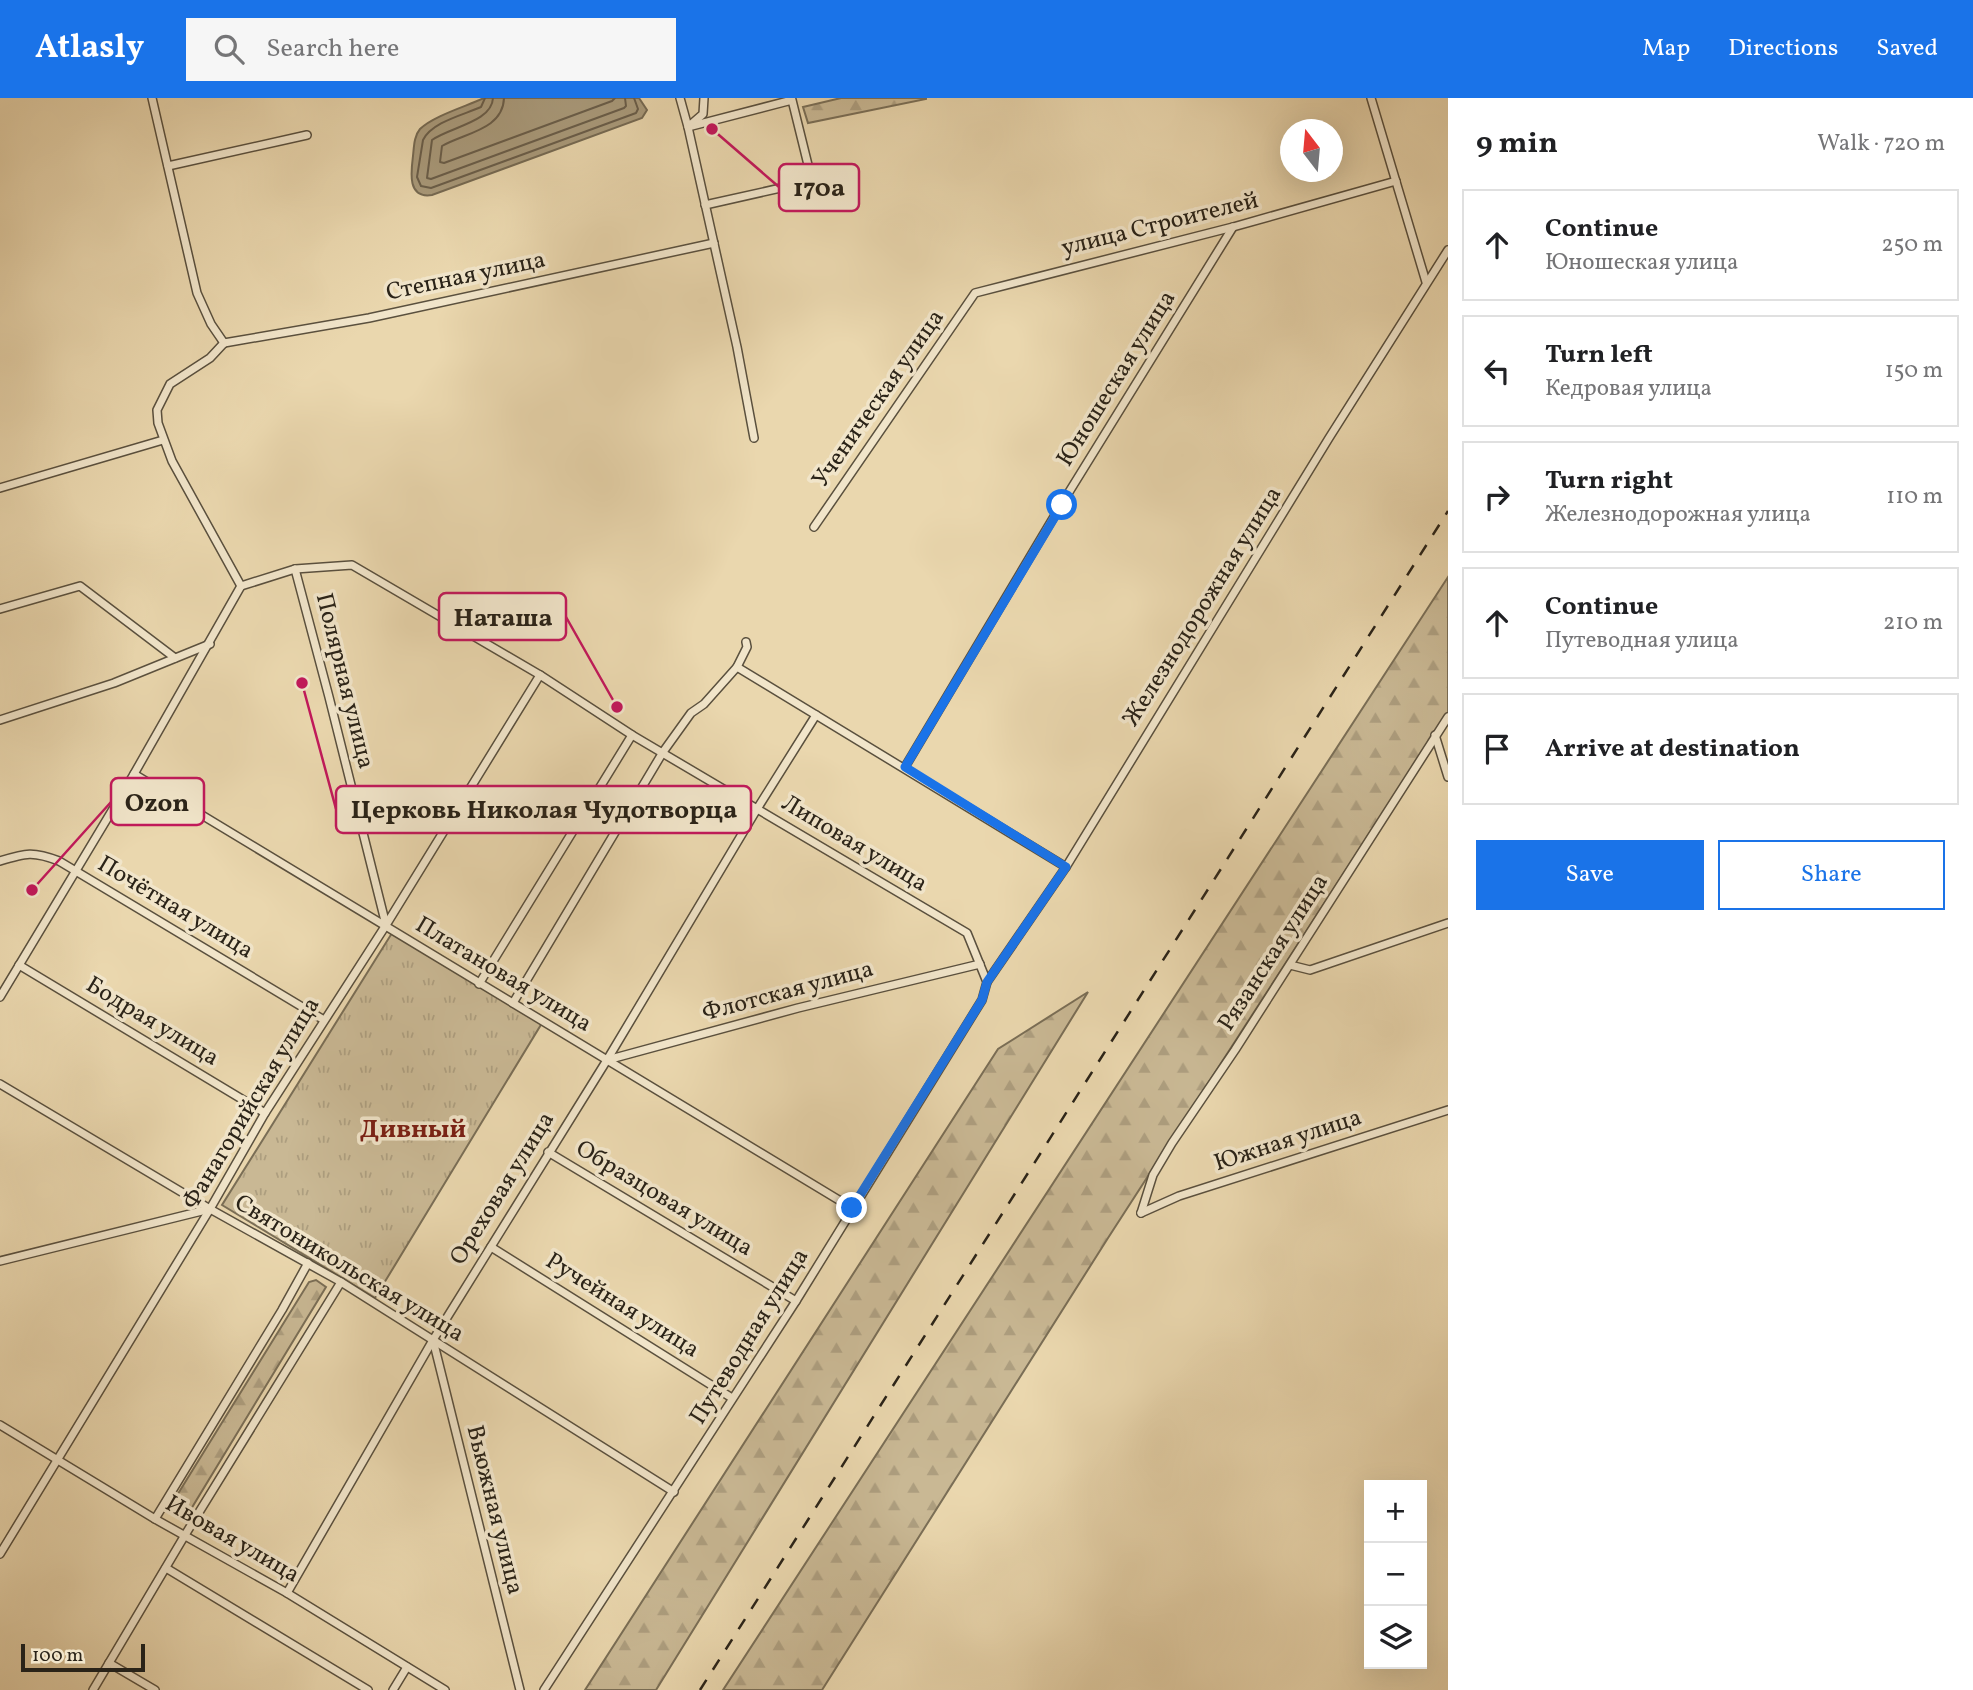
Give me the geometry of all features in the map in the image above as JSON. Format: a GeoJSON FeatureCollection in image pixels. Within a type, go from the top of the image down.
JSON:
{"type":"FeatureCollection","features":[{"type":"Feature","properties":{"kind":"street"},"geometry":{"type":"LineString","coordinates":[[0,996],[134,774],[211,643],[241,586],[172,461],[158,423],[157,410],[170,384],[210,358],[224,343],[211,324],[197,293],[152,98]]}},
{"type":"Feature","properties":{"kind":"street"},"geometry":{"type":"LineString","coordinates":[[680,98],[737,347],[754,438]]}},
{"type":"Feature","properties":{"kind":"street"},"geometry":{"type":"LineString","coordinates":[[688,127],[703,114],[704,98]]}},
{"type":"Feature","properties":{"kind":"street"},"geometry":{"type":"LineString","coordinates":[[1371,98],[1426,282]]}},
{"type":"Feature","properties":{"kind":"street"},"geometry":{"type":"LineString","coordinates":[[688,127],[792,100],[812,181],[705,205]]}},
{"type":"Feature","properties":{"kind":"street"},"geometry":{"type":"LineString","coordinates":[[168,166],[307,135]]}},
{"type":"Feature","properties":{"kind":"street","name":"улица Строителей"},"geometry":{"type":"LineString","coordinates":[[975,293],[1233,228],[1395,181]]}},
{"type":"Feature","properties":{"kind":"street","name":"Юношеская улица"},"geometry":{"type":"LineString","coordinates":[[905,767],[1233,228]]}},
{"type":"Feature","properties":{"kind":"street","name":"Степная улица"},"geometry":{"type":"LineString","coordinates":[[224,343],[369,318],[714,243]]}},
{"type":"Feature","properties":{"kind":"street","name":"Железнодорожная улица"},"geometry":{"type":"LineString","coordinates":[[982,1000],[987,982],[1066,867],[1448,250]]}},
{"type":"Feature","properties":{"kind":"street","name":"Ученическая улица"},"geometry":{"type":"LineString","coordinates":[[814,527],[975,293]]}},
{"type":"Feature","properties":{"kind":"street"},"geometry":{"type":"LineString","coordinates":[[0,488],[163,440]]}},
{"type":"Feature","properties":{"kind":"street","name":"Липовая улица"},"geometry":{"type":"LineString","coordinates":[[241,586],[295,569],[352,565],[540,675],[632,735],[967,933],[980,964]]}},
{"type":"Feature","properties":{"kind":"street","name":"Полярная улица"},"geometry":{"type":"LineString","coordinates":[[295,569],[330,696],[337,736],[386,925]]}},
{"type":"Feature","properties":{"kind":"street"},"geometry":{"type":"LineString","coordinates":[[0,609],[80,586],[174,658]]}},
{"type":"Feature","properties":{"kind":"street"},"geometry":{"type":"LineString","coordinates":[[513,1003],[663,752],[691,713],[704,704],[737,667],[747,648],[746,642]]}},
{"type":"Feature","properties":{"kind":"street"},"geometry":{"type":"LineString","coordinates":[[0,720],[114,683],[211,643]]}},
{"type":"Feature","properties":{"kind":"street"},"geometry":{"type":"LineString","coordinates":[[737,667],[1066,867]]}},
{"type":"Feature","properties":{"kind":"street","name":"Фанагорийская улица"},"geometry":{"type":"LineString","coordinates":[[0,1555],[210,1209],[265,1113],[386,925],[540,675]]}},
{"type":"Feature","properties":{"kind":"street","name":"Ореховая улица"},"geometry":{"type":"LineString","coordinates":[[287,1592],[433,1340],[816,715]]}},
{"type":"Feature","properties":{"kind":"street","name":"Рязанская улица"},"geometry":{"type":"LineString","coordinates":[[1141,1213],[1153,1175],[1165,1154],[1290,965],[1448,717]]}},
{"type":"Feature","properties":{"kind":"street"},"geometry":{"type":"LineString","coordinates":[[479,984],[632,735]]}},
{"type":"Feature","properties":{"kind":"street"},"geometry":{"type":"LineString","coordinates":[[1435,735],[1448,778]]}},
{"type":"Feature","properties":{"kind":"street","name":"Платановая улица"},"geometry":{"type":"LineString","coordinates":[[134,774],[852,1208]]}},
{"type":"Feature","properties":{"kind":"street","name":"Почётная улица"},"geometry":{"type":"LineString","coordinates":[[0,861],[27,853],[41,854],[59,861],[324,1020]]}},
{"type":"Feature","properties":{"kind":"street"},"geometry":{"type":"LineString","coordinates":[[1290,965],[1310,970],[1448,923]]}},
{"type":"Feature","properties":{"kind":"street"},"geometry":{"type":"LineString","coordinates":[[980,964],[987,982]]}},
{"type":"Feature","properties":{"kind":"street","name":"Флотская улица"},"geometry":{"type":"LineString","coordinates":[[607,1060],[798,1008],[980,964]]}},
{"type":"Feature","properties":{"kind":"street","name":"Бодрая улица"},"geometry":{"type":"LineString","coordinates":[[19,965],[265,1113]]}},
{"type":"Feature","properties":{"kind":"street","name":"Путеводная улица"},"geometry":{"type":"LineString","coordinates":[[544,1690],[796,1301],[982,1000]]}},
{"type":"Feature","properties":{"kind":"street","name":"Святоникольская улица"},"geometry":{"type":"LineString","coordinates":[[0,1084],[210,1209],[341,1282],[674,1492]]}},
{"type":"Feature","properties":{"kind":"street","name":"Южная улица"},"geometry":{"type":"LineString","coordinates":[[1141,1213],[1179,1196],[1448,1110]]}},
{"type":"Feature","properties":{"kind":"street","name":"Образцовая улица"},"geometry":{"type":"LineString","coordinates":[[548,1152],[796,1301]]}},
{"type":"Feature","properties":{"kind":"street"},"geometry":{"type":"LineString","coordinates":[[0,1261],[210,1209]]}},
{"type":"Feature","properties":{"kind":"street","name":"Ручейная улица"},"geometry":{"type":"LineString","coordinates":[[491,1247],[733,1398]]}},
{"type":"Feature","properties":{"kind":"street"},"geometry":{"type":"LineString","coordinates":[[155,1519],[308,1263]]}},
{"type":"Feature","properties":{"kind":"street"},"geometry":{"type":"LineString","coordinates":[[93,1690],[341,1282]]}},
{"type":"Feature","properties":{"kind":"street","name":"Вьюжная улица"},"geometry":{"type":"LineString","coordinates":[[433,1340],[520,1690]]}},
{"type":"Feature","properties":{"kind":"street","name":"Ивовая улица"},"geometry":{"type":"LineString","coordinates":[[0,1425],[155,1519],[287,1592],[445,1690]]}},
{"type":"Feature","properties":{"kind":"street"},"geometry":{"type":"LineString","coordinates":[[166,1568],[368,1690]]}},
{"type":"Feature","properties":{"kind":"street"},"geometry":{"type":"LineString","coordinates":[[109,1663],[155,1690]]}},
{"type":"Feature","properties":{"kind":"street"},"geometry":{"type":"LineString","coordinates":[[393,1690],[407,1667]]}},
{"type":"Feature","properties":{"kind":"green space"},"geometry":{"type":"Polygon","coordinates":[[[841,98],[926,99],[808,123],[803,107],[841,98]]]}},
{"type":"Feature","properties":{"kind":"green space"},"geometry":{"type":"Polygon","coordinates":[[[1448,577],[1448,712],[1108,1238],[822,1690],[723,1690],[1448,577]]]}},
{"type":"Feature","properties":{"kind":"green space"},"geometry":{"type":"Polygon","coordinates":[[[392,933],[542,1023],[375,1298],[222,1205],[392,933]]]}},
{"type":"Feature","properties":{"kind":"green space"},"geometry":{"type":"Polygon","coordinates":[[[1088,992],[656,1690],[585,1690],[998,1049],[1088,992]]]}},
{"type":"Feature","properties":{"kind":"green space"},"geometry":{"type":"Polygon","coordinates":[[[316,1280],[326,1287],[188,1514],[177,1516],[171,1513],[171,1505],[309,1282],[316,1280]]]}},
{"type":"Feature","properties":{"kind":"water"},"geometry":{"type":"Polygon","coordinates":[[[484,98],[639,98],[647,110],[642,118],[432,195],[418,193],[414,189],[412,176],[415,138],[420,129],[433,120],[484,98]]]}},
{"type":"Feature","properties":{"kind":"railway"},"geometry":{"type":"LineString","coordinates":[[700,1690],[1448,511]]}},
{"type":"Feature","properties":{"kind":"place","name":"170а"},"geometry":{"type":"Point","coordinates":[712,129]}},
{"type":"Feature","properties":{"kind":"place","name":"Церковь Николая Чудотворца"},"geometry":{"type":"Point","coordinates":[302,683]}},
{"type":"Feature","properties":{"kind":"place","name":"Наташа"},"geometry":{"type":"Point","coordinates":[617,707]}},
{"type":"Feature","properties":{"kind":"place","name":"Ozon"},"geometry":{"type":"Point","coordinates":[32,890]}},
{"type":"Feature","properties":{"kind":"district","name":"Дивный"},"geometry":{"type":"Point","coordinates":[413,1130]}},
{"type":"Feature","properties":{"kind":"route"},"geometry":{"type":"LineString","coordinates":[[852,1208],[982,1000],[987,982],[1066,867],[905,767],[1062,505]]}}]}
